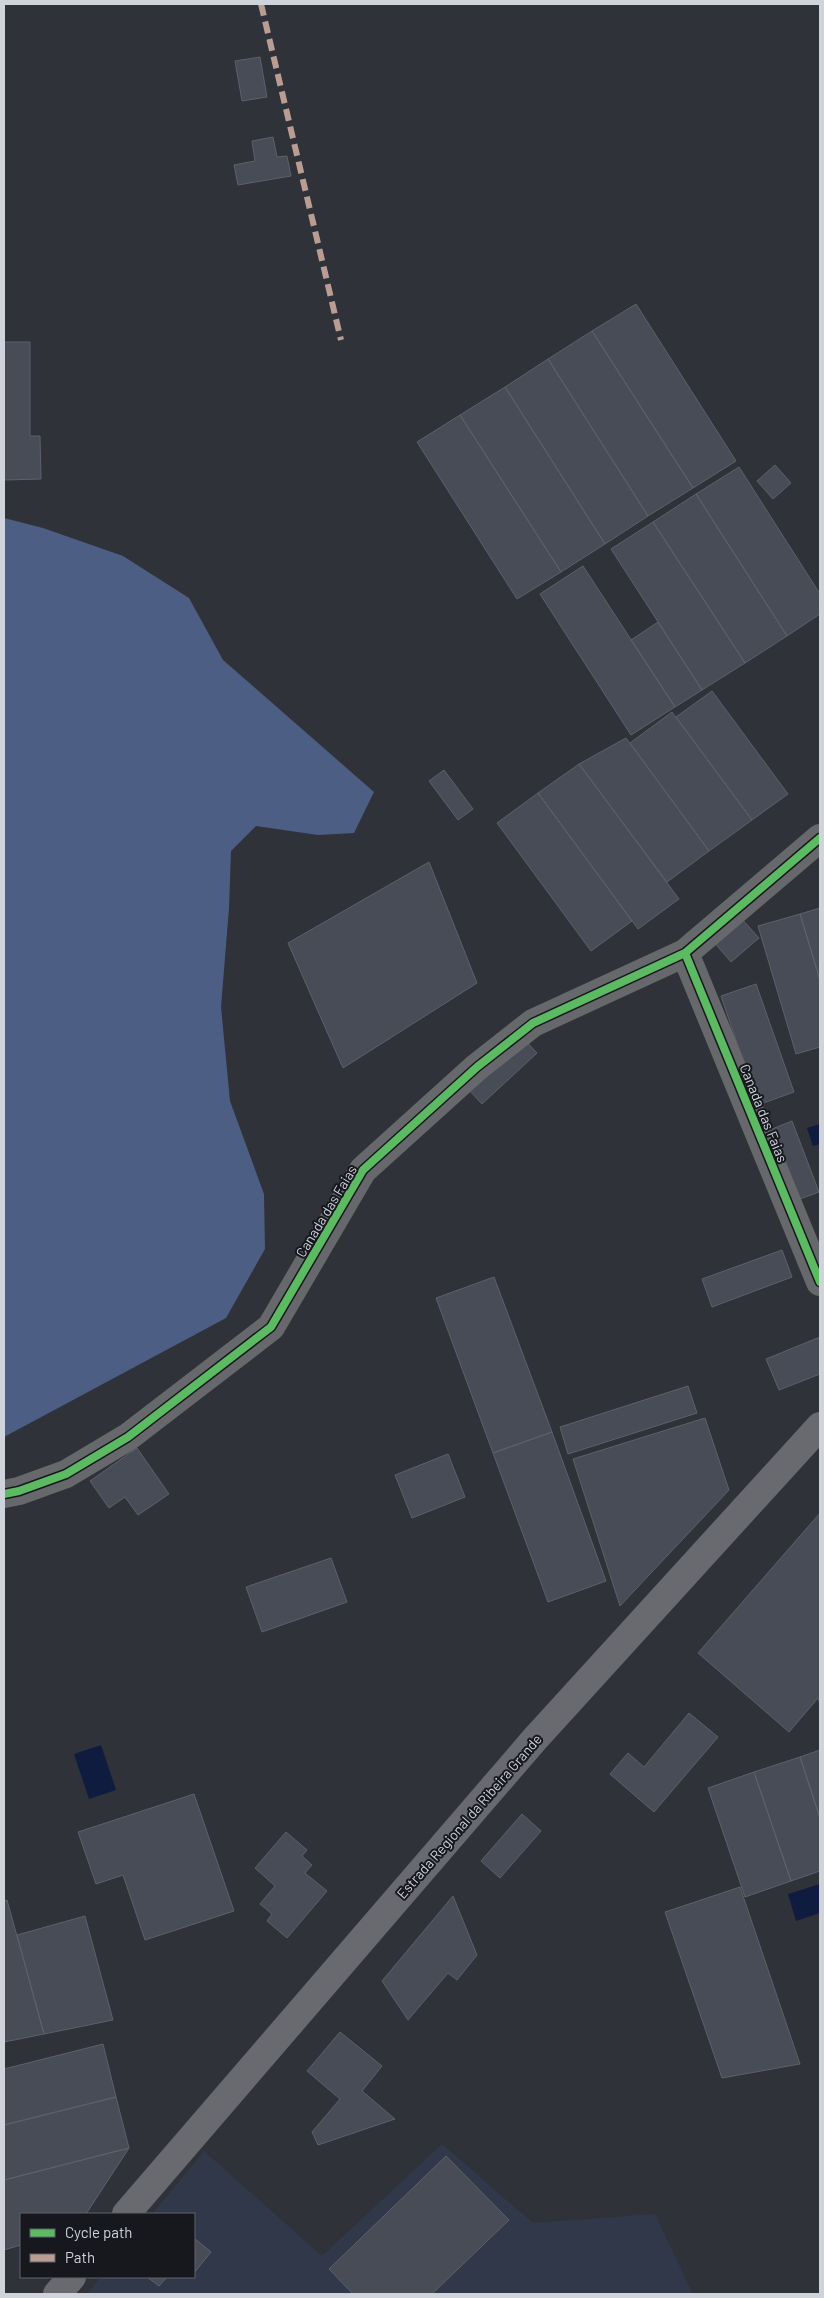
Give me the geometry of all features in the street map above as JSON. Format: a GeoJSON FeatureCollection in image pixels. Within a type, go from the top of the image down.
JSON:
{"type":"FeatureCollection","features":[{"type":"Feature","properties":{"kind":"main road","name":"Estrada Regional da Ribeira Grande"},"geometry":{"type":"LineString","coordinates":[[127,2213],[534,1740],[820,1426]]}},
{"type":"Feature","properties":{"kind":"main road"},"geometry":{"type":"LineString","coordinates":[[57,2294],[71,2278]]}},
{"type":"Feature","properties":{"kind":"street","name":"Canada das Faias"},"geometry":{"type":"LineString","coordinates":[[4,1494],[18,1492],[66,1474],[128,1437],[271,1327],[363,1170],[477,1068],[533,1023],[685,953],[820,838]]}},
{"type":"Feature","properties":{"kind":"street","name":"Canada das Faias"},"geometry":{"type":"LineString","coordinates":[[685,953],[820,1282]]}},
{"type":"Feature","properties":{"kind":"shaded area"},"geometry":{"type":"Polygon","coordinates":[[[4,518],[43,528],[123,556],[189,598],[223,660],[374,792],[354,833],[318,835],[256,826],[231,851],[229,908],[221,1007],[230,1101],[264,1194],[265,1249],[226,1318],[4,1437],[4,518]]]}},
{"type":"Feature","properties":{"kind":"shaded area"},"geometry":{"type":"Polygon","coordinates":[[[820,1124],[820,1144],[813,1146],[807,1128],[820,1124]]]}},
{"type":"Feature","properties":{"kind":"shaded area"},"geometry":{"type":"Polygon","coordinates":[[[101,1745],[116,1790],[89,1799],[74,1754],[101,1745]]]}},
{"type":"Feature","properties":{"kind":"shaded area"},"geometry":{"type":"Polygon","coordinates":[[[820,1884],[820,1913],[796,1921],[788,1894],[820,1884]]]}},
{"type":"Feature","properties":{"kind":"shaded area"},"geometry":{"type":"Polygon","coordinates":[[[442,2144],[533,2223],[655,2214],[693,2294],[87,2294],[100,2278],[195,2278],[195,2213],[153,2213],[204,2151],[322,2256],[442,2144]]]}},
{"type":"Feature","properties":{"kind":"building"},"geometry":{"type":"Polygon","coordinates":[[[260,57],[267,97],[242,101],[235,61],[260,57]]]}},
{"type":"Feature","properties":{"kind":"building"},"geometry":{"type":"Polygon","coordinates":[[[273,137],[277,157],[287,156],[291,176],[238,185],[234,165],[255,161],[252,141],[273,137]]]}},
{"type":"Feature","properties":{"kind":"building"},"geometry":{"type":"Polygon","coordinates":[[[636,304],[736,461],[693,488],[592,331],[636,304]]]}},
{"type":"Feature","properties":{"kind":"building"},"geometry":{"type":"Polygon","coordinates":[[[592,331],[693,488],[648,516],[548,359],[592,331]]]}},
{"type":"Feature","properties":{"kind":"building"},"geometry":{"type":"Polygon","coordinates":[[[4,342],[30,342],[30,436],[40,436],[41,479],[4,480],[4,342]]]}},
{"type":"Feature","properties":{"kind":"building"},"geometry":{"type":"Polygon","coordinates":[[[548,359],[648,516],[605,544],[505,387],[548,359]]]}},
{"type":"Feature","properties":{"kind":"building"},"geometry":{"type":"Polygon","coordinates":[[[505,387],[605,544],[561,572],[460,415],[505,387]]]}},
{"type":"Feature","properties":{"kind":"building"},"geometry":{"type":"Polygon","coordinates":[[[460,415],[561,572],[517,599],[417,442],[460,415]]]}},
{"type":"Feature","properties":{"kind":"building"},"geometry":{"type":"Polygon","coordinates":[[[775,465],[791,483],[773,499],[757,481],[775,465]]]}},
{"type":"Feature","properties":{"kind":"building"},"geometry":{"type":"Polygon","coordinates":[[[739,467],[820,594],[820,614],[787,636],[696,494],[739,467]]]}},
{"type":"Feature","properties":{"kind":"building"},"geometry":{"type":"Polygon","coordinates":[[[696,494],[787,636],[745,663],[653,522],[696,494]]]}},
{"type":"Feature","properties":{"kind":"building"},"geometry":{"type":"Polygon","coordinates":[[[653,522],[745,663],[702,690],[611,549],[653,522]]]}},
{"type":"Feature","properties":{"kind":"building"},"geometry":{"type":"Polygon","coordinates":[[[583,566],[675,707],[631,735],[540,594],[583,566]]]}},
{"type":"Feature","properties":{"kind":"building"},"geometry":{"type":"Polygon","coordinates":[[[658,622],[702,690],[675,707],[631,640],[658,622]]]}},
{"type":"Feature","properties":{"kind":"building"},"geometry":{"type":"Polygon","coordinates":[[[712,691],[788,794],[752,820],[676,717],[712,691]]]}},
{"type":"Feature","properties":{"kind":"building"},"geometry":{"type":"Polygon","coordinates":[[[672,712],[752,820],[709,851],[630,743],[672,712]]]}},
{"type":"Feature","properties":{"kind":"building"},"geometry":{"type":"Polygon","coordinates":[[[626,738],[709,851],[667,882],[579,764],[626,738]]]}},
{"type":"Feature","properties":{"kind":"building"},"geometry":{"type":"Polygon","coordinates":[[[579,764],[679,899],[638,929],[538,793],[579,764]]]}},
{"type":"Feature","properties":{"kind":"building"},"geometry":{"type":"Polygon","coordinates":[[[444,770],[473,809],[458,820],[429,781],[444,770]]]}},
{"type":"Feature","properties":{"kind":"building"},"geometry":{"type":"Polygon","coordinates":[[[538,793],[632,921],[591,951],[497,823],[538,793]]]}},
{"type":"Feature","properties":{"kind":"building"},"geometry":{"type":"Polygon","coordinates":[[[429,862],[477,983],[343,1068],[288,943],[429,862]]]}},
{"type":"Feature","properties":{"kind":"building"},"geometry":{"type":"Polygon","coordinates":[[[820,908],[820,980],[800,914],[820,908]]]}},
{"type":"Feature","properties":{"kind":"building"},"geometry":{"type":"Polygon","coordinates":[[[800,914],[820,980],[820,1047],[796,1054],[758,926],[800,914]]]}},
{"type":"Feature","properties":{"kind":"building"},"geometry":{"type":"Polygon","coordinates":[[[740,917],[759,938],[731,962],[713,941],[740,917]]]}},
{"type":"Feature","properties":{"kind":"building"},"geometry":{"type":"Polygon","coordinates":[[[756,984],[794,1092],[758,1105],[721,996],[756,984]]]}},
{"type":"Feature","properties":{"kind":"building"},"geometry":{"type":"Polygon","coordinates":[[[522,1037],[537,1053],[482,1104],[468,1089],[522,1037]]]}},
{"type":"Feature","properties":{"kind":"building"},"geometry":{"type":"Polygon","coordinates":[[[792,1121],[819,1192],[800,1199],[772,1129],[792,1121]]]}},
{"type":"Feature","properties":{"kind":"building"},"geometry":{"type":"Polygon","coordinates":[[[782,1250],[792,1277],[712,1307],[702,1279],[782,1250]]]}},
{"type":"Feature","properties":{"kind":"building"},"geometry":{"type":"Polygon","coordinates":[[[494,1277],[552,1432],[493,1453],[436,1298],[494,1277]]]}},
{"type":"Feature","properties":{"kind":"building"},"geometry":{"type":"Polygon","coordinates":[[[820,1337],[820,1374],[779,1390],[766,1359],[820,1337]]]}},
{"type":"Feature","properties":{"kind":"building"},"geometry":{"type":"Polygon","coordinates":[[[688,1386],[697,1413],[568,1454],[560,1427],[688,1386]]]}},
{"type":"Feature","properties":{"kind":"building"},"geometry":{"type":"Polygon","coordinates":[[[705,1418],[729,1490],[620,1606],[573,1459],[705,1418]]]}},
{"type":"Feature","properties":{"kind":"building"},"geometry":{"type":"Polygon","coordinates":[[[552,1432],[606,1581],[548,1602],[493,1453],[552,1432]]]}},
{"type":"Feature","properties":{"kind":"building"},"geometry":{"type":"Polygon","coordinates":[[[137,1448],[169,1494],[138,1515],[125,1497],[109,1508],[90,1481],[137,1448]]]}},
{"type":"Feature","properties":{"kind":"building"},"geometry":{"type":"Polygon","coordinates":[[[448,1454],[465,1497],[412,1518],[395,1475],[448,1454]]]}},
{"type":"Feature","properties":{"kind":"building"},"geometry":{"type":"Polygon","coordinates":[[[820,1513],[820,1703],[818,1698],[789,1732],[698,1653],[820,1513]]]}},
{"type":"Feature","properties":{"kind":"building"},"geometry":{"type":"Polygon","coordinates":[[[331,1558],[347,1602],[262,1632],[246,1587],[331,1558]]]}},
{"type":"Feature","properties":{"kind":"building"},"geometry":{"type":"Polygon","coordinates":[[[689,1713],[718,1737],[654,1812],[610,1774],[628,1753],[644,1767],[689,1713]]]}},
{"type":"Feature","properties":{"kind":"building"},"geometry":{"type":"Polygon","coordinates":[[[820,1750],[820,1818],[800,1757],[820,1750]]]}},
{"type":"Feature","properties":{"kind":"building"},"geometry":{"type":"Polygon","coordinates":[[[800,1757],[820,1818],[820,1871],[791,1881],[754,1772],[800,1757]]]}},
{"type":"Feature","properties":{"kind":"building"},"geometry":{"type":"Polygon","coordinates":[[[754,1772],[791,1881],[745,1897],[708,1788],[754,1772]]]}},
{"type":"Feature","properties":{"kind":"building"},"geometry":{"type":"Polygon","coordinates":[[[194,1794],[234,1911],[145,1940],[123,1875],[96,1884],[78,1832],[194,1794]]]}},
{"type":"Feature","properties":{"kind":"building"},"geometry":{"type":"Polygon","coordinates":[[[522,1814],[541,1831],[500,1878],[481,1861],[522,1814]]]}},
{"type":"Feature","properties":{"kind":"building"},"geometry":{"type":"Polygon","coordinates":[[[286,1832],[307,1850],[302,1856],[312,1865],[305,1873],[327,1891],[287,1938],[267,1921],[272,1914],[260,1904],[275,1886],[255,1868],[286,1832]]]}},
{"type":"Feature","properties":{"kind":"building"},"geometry":{"type":"Polygon","coordinates":[[[740,1887],[800,2064],[722,2078],[665,1912],[740,1887]]]}},
{"type":"Feature","properties":{"kind":"building"},"geometry":{"type":"Polygon","coordinates":[[[453,1896],[477,1955],[457,1980],[448,1973],[408,2020],[382,1981],[453,1896]]]}},
{"type":"Feature","properties":{"kind":"building"},"geometry":{"type":"Polygon","coordinates":[[[7,1900],[44,2034],[4,2042],[4,1901],[7,1900]]]}},
{"type":"Feature","properties":{"kind":"building"},"geometry":{"type":"Polygon","coordinates":[[[85,1916],[113,2020],[44,2034],[17,1935],[85,1916]]]}},
{"type":"Feature","properties":{"kind":"building"},"geometry":{"type":"Polygon","coordinates":[[[340,2032],[382,2066],[362,2091],[395,2119],[318,2145],[312,2132],[340,2099],[307,2071],[340,2032]]]}},
{"type":"Feature","properties":{"kind":"building"},"geometry":{"type":"Polygon","coordinates":[[[103,2044],[116,2097],[4,2125],[4,2069],[103,2044]]]}},
{"type":"Feature","properties":{"kind":"building"},"geometry":{"type":"Polygon","coordinates":[[[116,2097],[129,2148],[4,2180],[4,2125],[116,2097]]]}},
{"type":"Feature","properties":{"kind":"building"},"geometry":{"type":"Polygon","coordinates":[[[129,2148],[87,2213],[20,2213],[20,2245],[4,2250],[4,2180],[129,2148]]]}},
{"type":"Feature","properties":{"kind":"building"},"geometry":{"type":"Polygon","coordinates":[[[446,2156],[509,2220],[432,2294],[353,2294],[329,2269],[446,2156]]]}},
{"type":"Feature","properties":{"kind":"building"},"geometry":{"type":"Polygon","coordinates":[[[195,2239],[211,2252],[195,2272],[195,2239]]]}},
{"type":"Feature","properties":{"kind":"building"},"geometry":{"type":"Polygon","coordinates":[[[148,2278],[166,2278],[159,2286],[148,2278]]]}},
{"type":"Feature","properties":{"kind":"marked path"},"geometry":{"type":"LineString","coordinates":[[261,4],[341,340]]}},
{"type":"Feature","properties":{"kind":"cycle path"},"geometry":{"type":"LineString","coordinates":[[4,1494],[19,1491],[66,1474],[128,1437],[271,1327],[363,1170],[477,1067],[533,1023],[685,953],[820,838]]}},
{"type":"Feature","properties":{"kind":"cycle path"},"geometry":{"type":"LineString","coordinates":[[685,953],[820,1282]]}}]}
